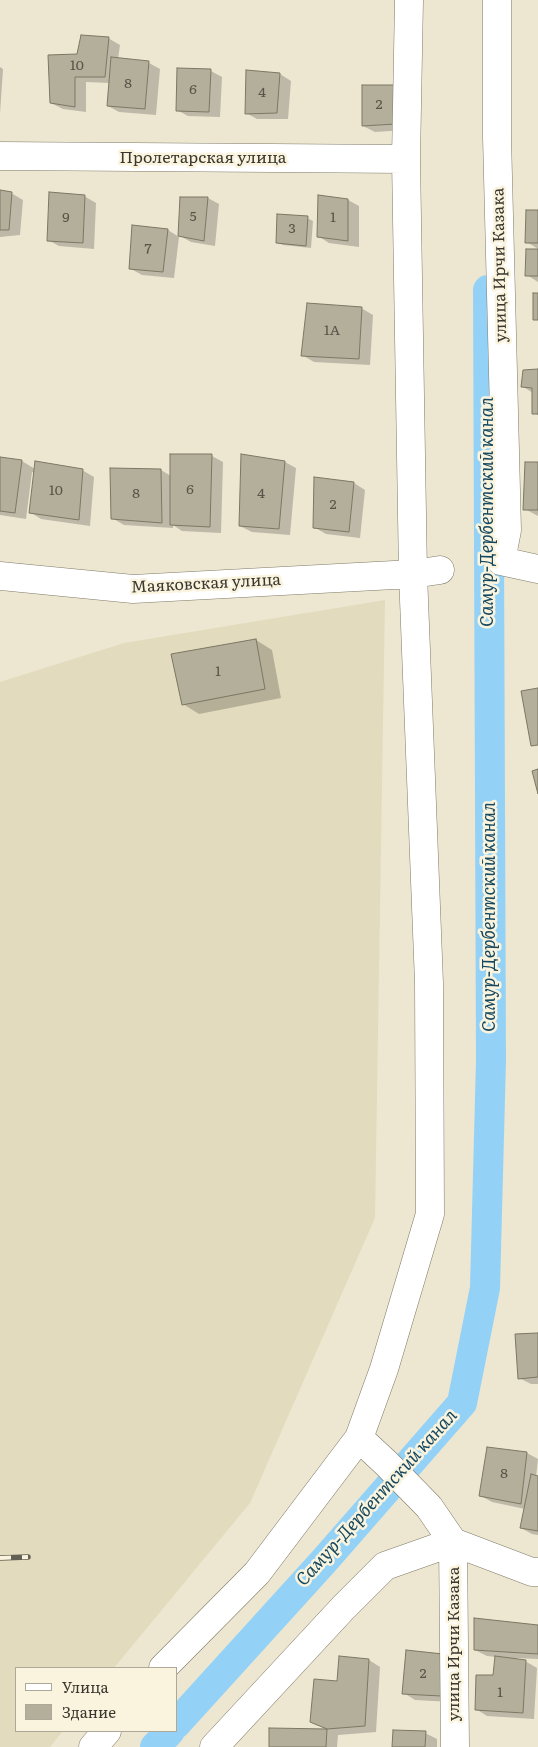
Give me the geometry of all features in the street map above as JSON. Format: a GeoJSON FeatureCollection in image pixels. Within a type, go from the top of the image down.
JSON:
{"type":"FeatureCollection","features":[{"type":"Feature","properties":{"kind":"street"},"geometry":{"type":"LineString","coordinates":[[165,1667],[257,1572],[359,1438],[384,1369],[430,1214],[429,983],[413,574],[406,159],[409,0]]}},
{"type":"Feature","properties":{"kind":"street","name":"улица Ирчи Казака"},"geometry":{"type":"LineString","coordinates":[[497,0],[497,137],[507,530],[501,561],[538,569]]}},
{"type":"Feature","properties":{"kind":"street","name":"Пролетарская улица"},"geometry":{"type":"LineString","coordinates":[[0,156],[406,159]]}},
{"type":"Feature","properties":{"kind":"street","name":"Маяковская улица"},"geometry":{"type":"LineString","coordinates":[[0,576],[133,588],[413,574],[440,570]]}},
{"type":"Feature","properties":{"kind":"street"},"geometry":{"type":"LineString","coordinates":[[359,1438],[429,1507],[453,1542],[532,1572],[538,1572]]}},
{"type":"Feature","properties":{"kind":"street"},"geometry":{"type":"LineString","coordinates":[[214,1747],[336,1615],[385,1566],[453,1542]]}},
{"type":"Feature","properties":{"kind":"street","name":"улица Ирчи Казака"},"geometry":{"type":"LineString","coordinates":[[453,1542],[455,1747]]}},
{"type":"Feature","properties":{"kind":"street"},"geometry":{"type":"LineString","coordinates":[[93,1747],[106,1732]]}},
{"type":"Feature","properties":{"kind":"shaded area"},"geometry":{"type":"Polygon","coordinates":[[[385,600],[375,1218],[250,1503],[115,1667],[15,1667],[15,1732],[62,1732],[50,1747],[0,1747],[0,682],[124,643],[385,600]]]}},
{"type":"Feature","properties":{"kind":"building"},"geometry":{"type":"Polygon","coordinates":[[[81,35],[109,37],[105,77],[75,77],[75,107],[50,103],[48,55],[77,54],[81,35]]]}},
{"type":"Feature","properties":{"kind":"building"},"geometry":{"type":"Polygon","coordinates":[[[111,57],[149,61],[145,109],[107,106],[111,57]]]}},
{"type":"Feature","properties":{"kind":"building"},"geometry":{"type":"Polygon","coordinates":[[[177,68],[211,69],[209,112],[176,111],[177,68]]]}},
{"type":"Feature","properties":{"kind":"building"},"geometry":{"type":"Polygon","coordinates":[[[246,70],[280,73],[277,113],[245,114],[246,70]]]}},
{"type":"Feature","properties":{"kind":"building"},"geometry":{"type":"Polygon","coordinates":[[[362,85],[394,85],[396,124],[362,126],[362,85]]]}},
{"type":"Feature","properties":{"kind":"building"},"geometry":{"type":"Polygon","coordinates":[[[0,190],[12,192],[9,230],[0,230],[0,190]]]}},
{"type":"Feature","properties":{"kind":"building"},"geometry":{"type":"Polygon","coordinates":[[[49,192],[85,195],[83,243],[47,241],[49,192]]]}},
{"type":"Feature","properties":{"kind":"building"},"geometry":{"type":"Polygon","coordinates":[[[318,195],[348,199],[348,241],[317,237],[318,195]]]}},
{"type":"Feature","properties":{"kind":"building"},"geometry":{"type":"Polygon","coordinates":[[[180,197],[208,197],[204,241],[178,236],[180,197]]]}},
{"type":"Feature","properties":{"kind":"building"},"geometry":{"type":"Polygon","coordinates":[[[526,210],[538,210],[538,243],[525,243],[526,210]]]}},
{"type":"Feature","properties":{"kind":"building"},"geometry":{"type":"Polygon","coordinates":[[[277,214],[308,216],[306,246],[276,243],[277,214]]]}},
{"type":"Feature","properties":{"kind":"building"},"geometry":{"type":"Polygon","coordinates":[[[132,225],[168,229],[163,272],[129,269],[132,225]]]}},
{"type":"Feature","properties":{"kind":"building"},"geometry":{"type":"Polygon","coordinates":[[[526,249],[538,249],[538,276],[525,276],[526,249]]]}},
{"type":"Feature","properties":{"kind":"building"},"geometry":{"type":"Polygon","coordinates":[[[533,293],[538,293],[538,320],[533,320],[533,293]]]}},
{"type":"Feature","properties":{"kind":"building"},"geometry":{"type":"Polygon","coordinates":[[[307,303],[362,307],[359,359],[301,356],[307,303]]]}},
{"type":"Feature","properties":{"kind":"building"},"geometry":{"type":"Polygon","coordinates":[[[538,369],[538,414],[532,414],[532,388],[521,387],[523,370],[538,369]]]}},
{"type":"Feature","properties":{"kind":"building"},"geometry":{"type":"Polygon","coordinates":[[[170,454],[212,454],[210,527],[170,525],[170,454]]]}},
{"type":"Feature","properties":{"kind":"building"},"geometry":{"type":"Polygon","coordinates":[[[241,454],[285,461],[279,529],[239,526],[241,454]]]}},
{"type":"Feature","properties":{"kind":"building"},"geometry":{"type":"Polygon","coordinates":[[[0,457],[22,460],[15,513],[0,511],[0,457]]]}},
{"type":"Feature","properties":{"kind":"building"},"geometry":{"type":"Polygon","coordinates":[[[35,461],[83,469],[79,520],[29,513],[35,461]]]}},
{"type":"Feature","properties":{"kind":"building"},"geometry":{"type":"Polygon","coordinates":[[[525,462],[538,462],[538,510],[523,510],[525,462]]]}},
{"type":"Feature","properties":{"kind":"building"},"geometry":{"type":"Polygon","coordinates":[[[110,468],[161,469],[162,523],[111,519],[110,468]]]}},
{"type":"Feature","properties":{"kind":"building"},"geometry":{"type":"Polygon","coordinates":[[[314,477],[354,482],[349,532],[313,528],[314,477]]]}},
{"type":"Feature","properties":{"kind":"building"},"geometry":{"type":"Polygon","coordinates":[[[256,639],[265,689],[182,705],[171,654],[256,639]]]}},
{"type":"Feature","properties":{"kind":"building"},"geometry":{"type":"Polygon","coordinates":[[[538,688],[538,745],[531,746],[521,691],[538,688]]]}},
{"type":"Feature","properties":{"kind":"building"},"geometry":{"type":"Polygon","coordinates":[[[538,769],[538,794],[532,771],[538,769]]]}},
{"type":"Feature","properties":{"kind":"building"},"geometry":{"type":"Polygon","coordinates":[[[538,1333],[538,1377],[518,1379],[515,1334],[538,1333]]]}},
{"type":"Feature","properties":{"kind":"building"},"geometry":{"type":"Polygon","coordinates":[[[487,1447],[527,1452],[521,1504],[479,1496],[487,1447]]]}},
{"type":"Feature","properties":{"kind":"building"},"geometry":{"type":"Polygon","coordinates":[[[531,1474],[538,1476],[538,1531],[520,1528],[531,1474]]]}},
{"type":"Feature","properties":{"kind":"building"},"geometry":{"type":"Polygon","coordinates":[[[474,1618],[538,1625],[538,1654],[474,1650],[474,1618]]]}},
{"type":"Feature","properties":{"kind":"building"},"geometry":{"type":"Polygon","coordinates":[[[406,1650],[443,1654],[441,1696],[402,1694],[406,1650]]]}},
{"type":"Feature","properties":{"kind":"building"},"geometry":{"type":"Polygon","coordinates":[[[339,1656],[369,1659],[365,1726],[327,1729],[310,1722],[314,1679],[337,1681],[339,1656]]]}},
{"type":"Feature","properties":{"kind":"building"},"geometry":{"type":"Polygon","coordinates":[[[495,1656],[526,1660],[523,1713],[475,1710],[476,1675],[493,1675],[495,1656]]]}},
{"type":"Feature","properties":{"kind":"building"},"geometry":{"type":"Polygon","coordinates":[[[269,1728],[327,1729],[326,1747],[269,1747],[269,1728]]]}},
{"type":"Feature","properties":{"kind":"building"},"geometry":{"type":"Polygon","coordinates":[[[393,1730],[426,1731],[425,1747],[392,1747],[393,1730]]]}},
{"type":"Feature","properties":{"kind":"waterway","name":"Самур-Дербентский канал"},"geometry":{"type":"LineString","coordinates":[[178,1722],[324,1561],[462,1403],[485,1288],[491,1060],[488,290]]}},
{"type":"Feature","properties":{"kind":"waterway","name":"Самур-Дербентский канал"},"geometry":{"type":"LineString","coordinates":[[155,1747],[169,1732]]}},
{"type":"Feature","properties":{"kind":"railway"},"geometry":{"type":"LineString","coordinates":[[0,1558],[28,1557]]}}]}
